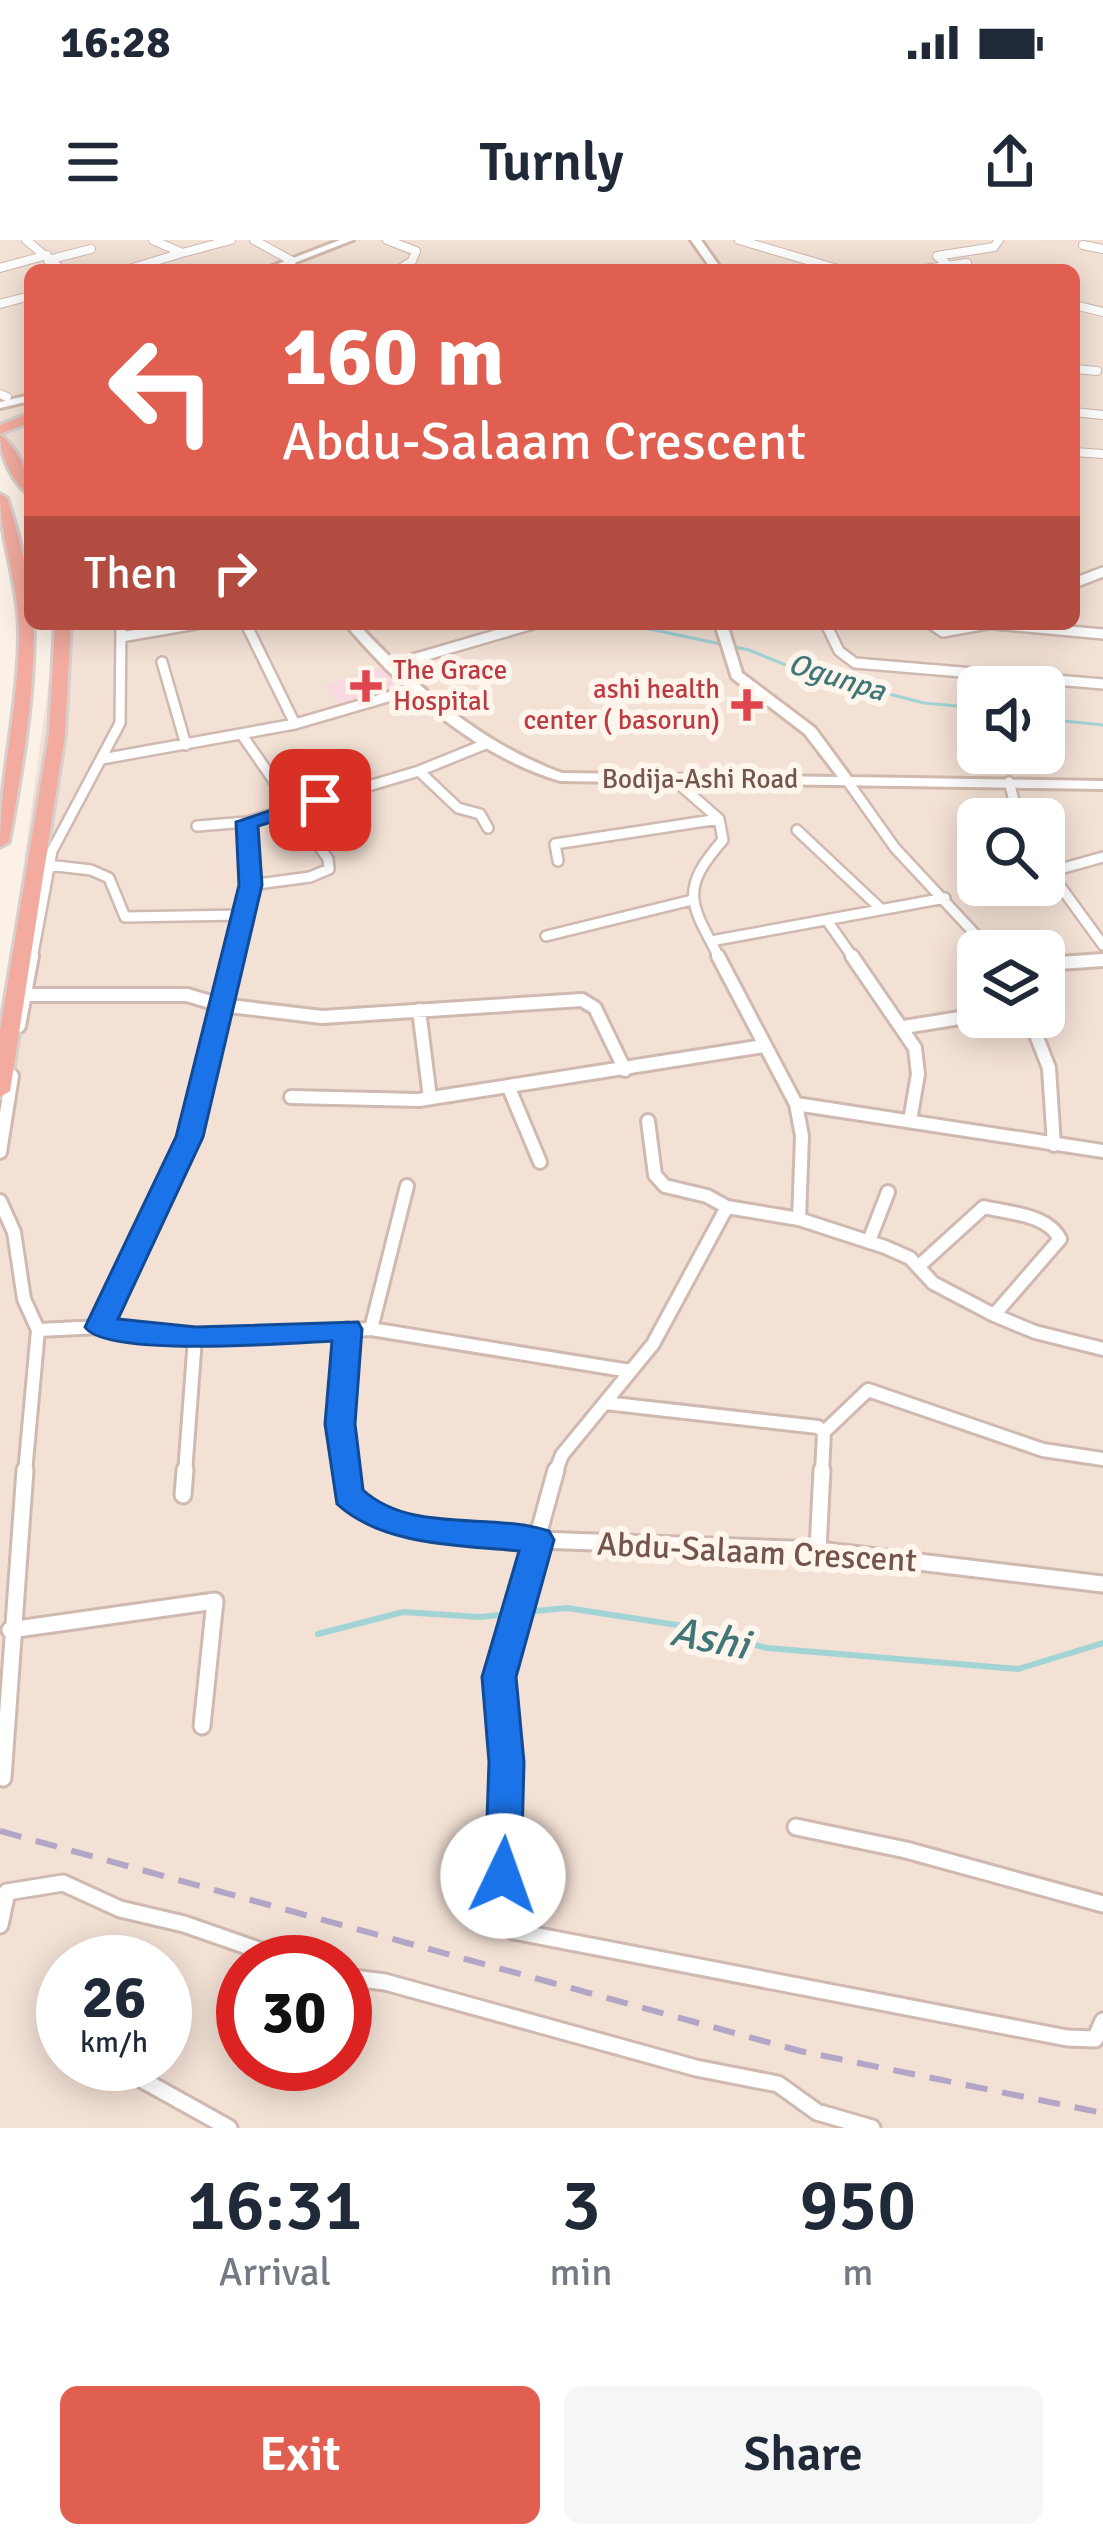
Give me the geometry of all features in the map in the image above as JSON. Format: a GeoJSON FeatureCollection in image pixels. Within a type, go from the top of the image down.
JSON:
{"type":"FeatureCollection","features":[{"type":"Feature","properties":{"kind":"highway"},"geometry":{"type":"LineString","coordinates":[[0,430],[24,410]]}},
{"type":"Feature","properties":{"kind":"highway"},"geometry":{"type":"LineString","coordinates":[[0,439],[24,481]]}},
{"type":"Feature","properties":{"kind":"highway"},"geometry":{"type":"LineString","coordinates":[[0,498],[20,547],[24,586]]}},
{"type":"Feature","properties":{"kind":"highway"},"geometry":{"type":"LineString","coordinates":[[0,842],[27,680],[29,630]]}},
{"type":"Feature","properties":{"kind":"highway"},"geometry":{"type":"LineString","coordinates":[[0,1091],[57,734],[63,630]]}},
{"type":"Feature","properties":{"kind":"street"},"geometry":{"type":"LineString","coordinates":[[26,240],[56,264]]}},
{"type":"Feature","properties":{"kind":"street"},"geometry":{"type":"LineString","coordinates":[[153,240],[182,253]]}},
{"type":"Feature","properties":{"kind":"street"},"geometry":{"type":"LineString","coordinates":[[146,264],[231,240]]}},
{"type":"Feature","properties":{"kind":"street"},"geometry":{"type":"LineString","coordinates":[[254,240],[289,264]]}},
{"type":"Feature","properties":{"kind":"street"},"geometry":{"type":"LineString","coordinates":[[292,264],[348,240]]}},
{"type":"Feature","properties":{"kind":"street"},"geometry":{"type":"LineString","coordinates":[[293,264],[365,240]]}},
{"type":"Feature","properties":{"kind":"street"},"geometry":{"type":"LineString","coordinates":[[387,240],[416,251],[408,264]]}},
{"type":"Feature","properties":{"kind":"street"},"geometry":{"type":"LineString","coordinates":[[739,240],[821,264]]}},
{"type":"Feature","properties":{"kind":"street"},"geometry":{"type":"LineString","coordinates":[[947,264],[937,256],[994,247],[999,240]]}},
{"type":"Feature","properties":{"kind":"street"},"geometry":{"type":"LineString","coordinates":[[1083,245],[1103,249]]}},
{"type":"Feature","properties":{"kind":"street"},"geometry":{"type":"LineString","coordinates":[[0,268],[91,249]]}},
{"type":"Feature","properties":{"kind":"street"},"geometry":{"type":"LineString","coordinates":[[961,264],[967,263]]}},
{"type":"Feature","properties":{"kind":"street"},"geometry":{"type":"LineString","coordinates":[[1080,369],[1097,370]]}},
{"type":"Feature","properties":{"kind":"street"},"geometry":{"type":"LineString","coordinates":[[0,1152],[48,866],[120,723],[121,630]]}},
{"type":"Feature","properties":{"kind":"street"},"geometry":{"type":"LineString","coordinates":[[121,637],[161,630]]}},
{"type":"Feature","properties":{"kind":"street"},"geometry":{"type":"LineString","coordinates":[[249,630],[295,724]]}},
{"type":"Feature","properties":{"kind":"street","name":"Bodija-Ashi Road"},"geometry":{"type":"LineString","coordinates":[[356,630],[389,666],[488,743],[519,762],[560,777],[1103,785]]}},
{"type":"Feature","properties":{"kind":"street"},"geometry":{"type":"LineString","coordinates":[[389,666],[512,630]]}},
{"type":"Feature","properties":{"kind":"street"},"geometry":{"type":"LineString","coordinates":[[722,630],[724,644],[748,687],[810,731],[895,848],[973,930]]}},
{"type":"Feature","properties":{"kind":"street"},"geometry":{"type":"LineString","coordinates":[[829,630],[839,651],[855,663],[1103,684]]}},
{"type":"Feature","properties":{"kind":"street"},"geometry":{"type":"LineString","coordinates":[[1058,630],[1103,634]]}},
{"type":"Feature","properties":{"kind":"street"},"geometry":{"type":"LineString","coordinates":[[162,662],[186,745]]}},
{"type":"Feature","properties":{"kind":"street"},"geometry":{"type":"LineString","coordinates":[[100,759],[295,724],[415,688]]}},
{"type":"Feature","properties":{"kind":"street"},"geometry":{"type":"LineString","coordinates":[[242,735],[328,859],[329,869],[310,878],[250,885]]}},
{"type":"Feature","properties":{"kind":"street"},"geometry":{"type":"LineString","coordinates":[[197,826],[247,822],[418,771],[488,743]]}},
{"type":"Feature","properties":{"kind":"street"},"geometry":{"type":"LineString","coordinates":[[418,771],[458,808],[480,814],[488,828]]}},
{"type":"Feature","properties":{"kind":"street"},"geometry":{"type":"LineString","coordinates":[[671,777],[719,819],[723,840],[702,856],[692,900],[796,1104],[802,1136],[799,1219]]}},
{"type":"Feature","properties":{"kind":"street"},"geometry":{"type":"LineString","coordinates":[[1009,782],[1013,798]]}},
{"type":"Feature","properties":{"kind":"street"},"geometry":{"type":"LineString","coordinates":[[558,861],[555,844],[719,819]]}},
{"type":"Feature","properties":{"kind":"street"},"geometry":{"type":"LineString","coordinates":[[100,1327],[186,1149],[250,885],[247,822]]}},
{"type":"Feature","properties":{"kind":"street"},"geometry":{"type":"LineString","coordinates":[[797,830],[881,909]]}},
{"type":"Feature","properties":{"kind":"street"},"geometry":{"type":"LineString","coordinates":[[1065,864],[1103,857]]}},
{"type":"Feature","properties":{"kind":"street"},"geometry":{"type":"LineString","coordinates":[[48,866],[105,872],[118,886],[125,917],[242,915]]}},
{"type":"Feature","properties":{"kind":"street"},"geometry":{"type":"LineString","coordinates":[[1065,893],[1103,945]]}},
{"type":"Feature","properties":{"kind":"street"},"geometry":{"type":"LineString","coordinates":[[711,941],[945,898]]}},
{"type":"Feature","properties":{"kind":"street"},"geometry":{"type":"LineString","coordinates":[[546,936],[692,900]]}},
{"type":"Feature","properties":{"kind":"street"},"geometry":{"type":"LineString","coordinates":[[828,922],[904,1027],[918,1059],[910,1121]]}},
{"type":"Feature","properties":{"kind":"street"},"geometry":{"type":"LineString","coordinates":[[1065,963],[1103,960]]}},
{"type":"Feature","properties":{"kind":"street"},"geometry":{"type":"LineString","coordinates":[[26,994],[187,995],[221,1005],[322,1017],[583,1000],[595,1008],[625,1070]]}},
{"type":"Feature","properties":{"kind":"street"},"geometry":{"type":"LineString","coordinates":[[419,1010],[430,1098]]}},
{"type":"Feature","properties":{"kind":"street"},"geometry":{"type":"LineString","coordinates":[[904,1027],[957,1018]]}},
{"type":"Feature","properties":{"kind":"street"},"geometry":{"type":"LineString","coordinates":[[1037,1038],[1049,1068],[1054,1145]]}},
{"type":"Feature","properties":{"kind":"street"},"geometry":{"type":"LineString","coordinates":[[291,1096],[430,1098],[764,1046]]}},
{"type":"Feature","properties":{"kind":"street"},"geometry":{"type":"LineString","coordinates":[[509,1088],[540,1162]]}},
{"type":"Feature","properties":{"kind":"street"},"geometry":{"type":"LineString","coordinates":[[796,1104],[1103,1151]]}},
{"type":"Feature","properties":{"kind":"street"},"geometry":{"type":"LineString","coordinates":[[648,1121],[660,1182],[727,1207],[799,1219],[869,1241],[919,1266],[933,1282],[994,1315],[1035,1332],[1103,1349]]}},
{"type":"Feature","properties":{"kind":"street"},"geometry":{"type":"LineString","coordinates":[[370,1329],[407,1186]]}},
{"type":"Feature","properties":{"kind":"street"},"geometry":{"type":"LineString","coordinates":[[869,1241],[888,1192]]}},
{"type":"Feature","properties":{"kind":"street"},"geometry":{"type":"LineString","coordinates":[[0,1201],[14,1224],[22,1297],[38,1330],[10,1630],[9,1730],[3,1778]]}},
{"type":"Feature","properties":{"kind":"street"},"geometry":{"type":"LineString","coordinates":[[727,1207],[653,1344],[562,1455],[545,1495],[538,1540],[499,1677],[506,1733],[503,1924],[536,1936],[1067,2038],[1095,2039],[1103,2021]]}},
{"type":"Feature","properties":{"kind":"street"},"geometry":{"type":"LineString","coordinates":[[919,1266],[984,1207],[1048,1224],[1060,1239],[994,1315]]}},
{"type":"Feature","properties":{"kind":"street"},"geometry":{"type":"LineString","coordinates":[[38,1330],[100,1327],[196,1338],[370,1329],[630,1371]]}},
{"type":"Feature","properties":{"kind":"street","name":"Abdu-Salaam Crescent"},"geometry":{"type":"LineString","coordinates":[[347,1329],[340,1424],[348,1495],[368,1514],[418,1526],[538,1540],[818,1550],[1103,1584]]}},
{"type":"Feature","properties":{"kind":"street"},"geometry":{"type":"LineString","coordinates":[[183,1495],[196,1338]]}},
{"type":"Feature","properties":{"kind":"street"},"geometry":{"type":"LineString","coordinates":[[818,1550],[824,1432],[868,1390],[1006,1439],[1103,1459]]}},
{"type":"Feature","properties":{"kind":"street"},"geometry":{"type":"LineString","coordinates":[[605,1403],[818,1427],[824,1432]]}},
{"type":"Feature","properties":{"kind":"street"},"geometry":{"type":"LineString","coordinates":[[10,1630],[215,1601],[202,1726]]}},
{"type":"Feature","properties":{"kind":"street"},"geometry":{"type":"LineString","coordinates":[[796,1827],[906,1850],[1103,1904]]}},
{"type":"Feature","properties":{"kind":"street"},"geometry":{"type":"LineString","coordinates":[[0,1925],[7,1892],[63,1883],[120,1909],[216,1935]]}},
{"type":"Feature","properties":{"kind":"street"},"geometry":{"type":"LineString","coordinates":[[372,1980],[696,2068],[778,2084],[817,2112],[872,2128]]}},
{"type":"Feature","properties":{"kind":"street"},"geometry":{"type":"LineString","coordinates":[[164,2091],[229,2128]]}},
{"type":"Feature","properties":{"kind":"shaded area"},"geometry":{"type":"Polygon","coordinates":[[[0,240],[1103,240],[1103,2128],[0,2128],[0,1033],[56,630],[1080,630],[1080,264],[24,264],[24,497],[15,464],[0,448],[0,240]]]}},
{"type":"Feature","properties":{"kind":"shaded area","name":"The Grace Hospital"},"geometry":{"type":"Polygon","coordinates":[[[381,666],[408,688],[342,708],[325,685],[381,666]]]}},
{"type":"Feature","properties":{"kind":"waterway","name":"Ogunpa"},"geometry":{"type":"LineString","coordinates":[[654,630],[749,650],[803,672],[924,703],[957,706]]}},
{"type":"Feature","properties":{"kind":"waterway","name":"Ogunpa"},"geometry":{"type":"LineString","coordinates":[[1065,721],[1103,725]]}},
{"type":"Feature","properties":{"kind":"waterway","name":"Ashi"},"geometry":{"type":"LineString","coordinates":[[524,1612],[567,1608],[677,1625],[767,1648],[1018,1669],[1103,1643]]}},
{"type":"Feature","properties":{"kind":"waterway","name":"Ashi"},"geometry":{"type":"LineString","coordinates":[[318,1634],[403,1612],[479,1617],[513,1614]]}},
{"type":"Feature","properties":{"kind":"railway"},"geometry":{"type":"LineString","coordinates":[[0,1831],[800,2051],[1103,2113]]}},
{"type":"Feature","properties":{"kind":"place","name":"The Grace Hospital"},"geometry":{"type":"Point","coordinates":[366,686]}},
{"type":"Feature","properties":{"kind":"place","name":"ashi health center ( basorun)"},"geometry":{"type":"Point","coordinates":[747,705]}},
{"type":"Feature","properties":{"kind":"route"},"geometry":{"type":"LineString","coordinates":[[320,800],[247,822],[250,885],[190,1137],[100,1327],[158,1330],[196,1338],[347,1329],[340,1424],[348,1495],[368,1514],[436,1530],[538,1540],[499,1677],[507,1762],[503,1876]]}}]}
